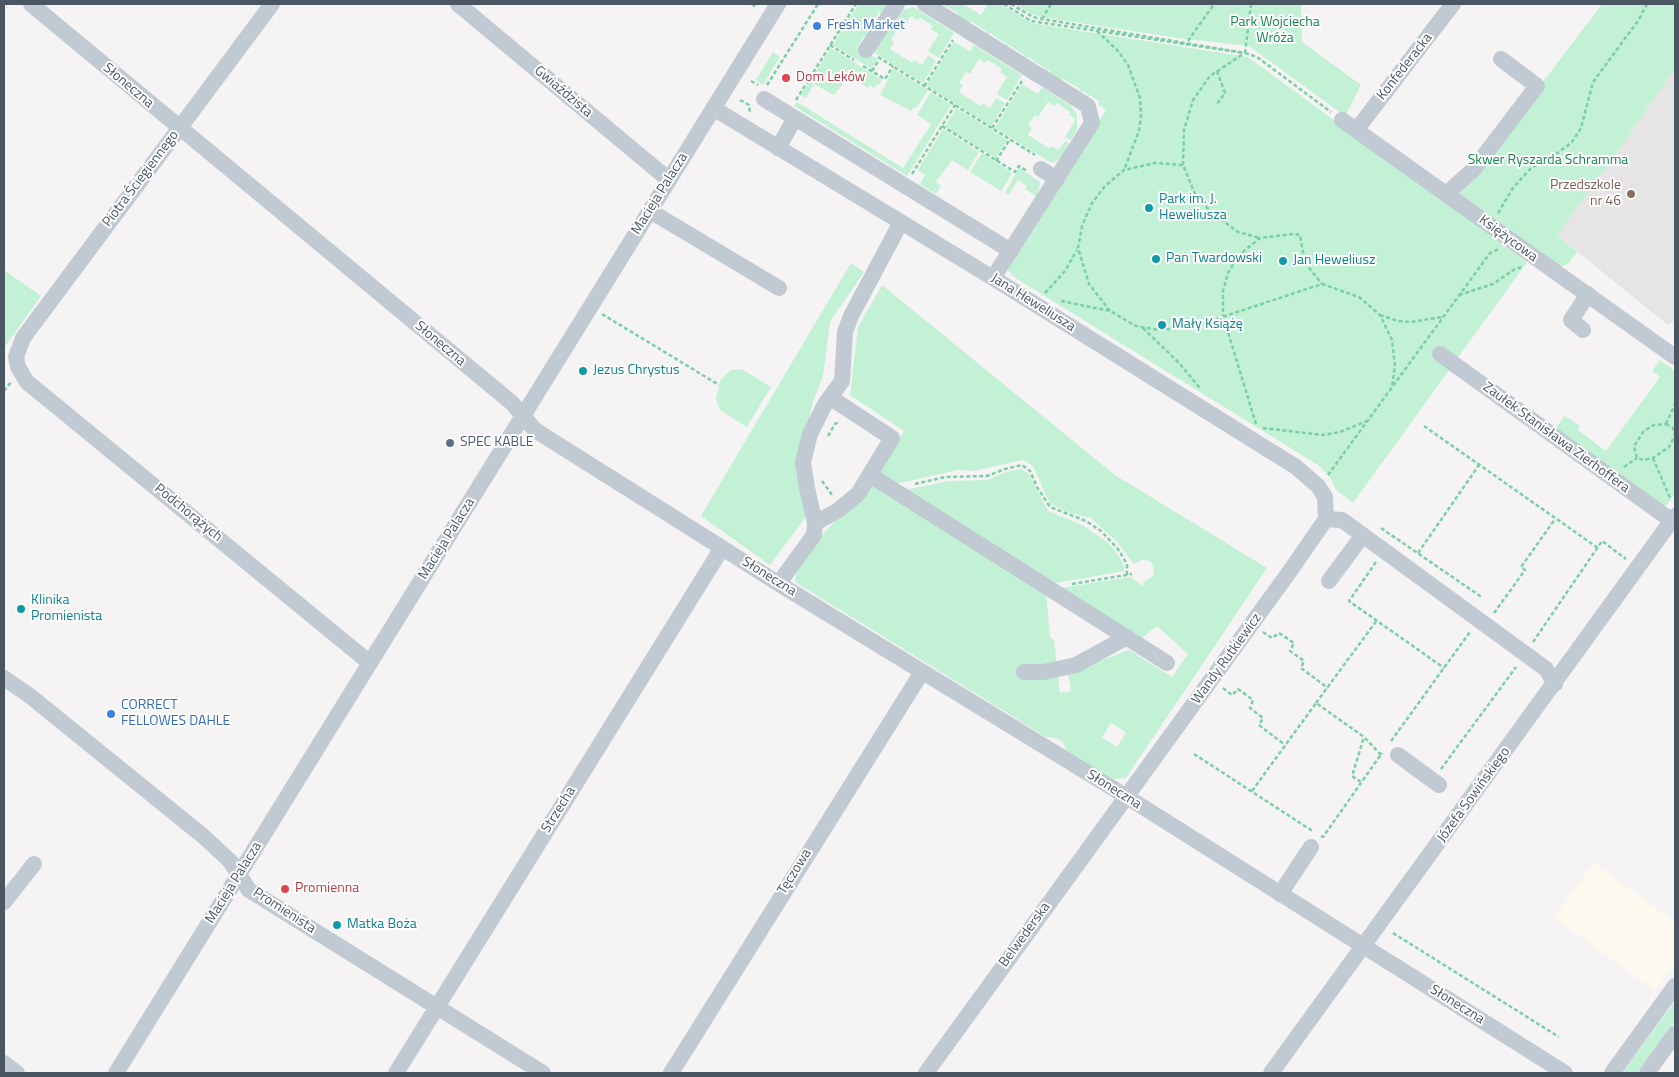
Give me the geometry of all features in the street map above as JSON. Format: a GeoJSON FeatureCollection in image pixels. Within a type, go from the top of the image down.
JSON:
{"type":"FeatureCollection","features":[{"type":"Feature","properties":{"kind":"street","name":"Słoneczna"},"geometry":{"type":"LineString","coordinates":[[30,4],[512,403],[535,430],[922,672],[1127,797],[1565,1073]]}},
{"type":"Feature","properties":{"kind":"street","name":"Piotra Ściegiennego"},"geometry":{"type":"LineString","coordinates":[[16,357],[23,338],[272,4]]}},
{"type":"Feature","properties":{"kind":"street","name":"Gwiaździsta"},"geometry":{"type":"LineString","coordinates":[[458,4],[668,180]]}},
{"type":"Feature","properties":{"kind":"street"},"geometry":{"type":"LineString","coordinates":[[866,50],[897,4]]}},
{"type":"Feature","properties":{"kind":"street"},"geometry":{"type":"LineString","coordinates":[[925,4],[1088,106],[1092,123],[993,278]]}},
{"type":"Feature","properties":{"kind":"street","name":"Konfederacka"},"geometry":{"type":"LineString","coordinates":[[1357,129],[1453,4]]}},
{"type":"Feature","properties":{"kind":"street","name":"Macieja Palacza"},"geometry":{"type":"LineString","coordinates":[[116,1073],[713,108],[769,7]]}},
{"type":"Feature","properties":{"kind":"street"},"geometry":{"type":"LineString","coordinates":[[1447,193],[1473,170],[1537,86],[1501,59]]}},
{"type":"Feature","properties":{"kind":"street"},"geometry":{"type":"LineString","coordinates":[[757,103],[793,112],[1011,251]]}},
{"type":"Feature","properties":{"kind":"street","name":"Jana Heweliusza"},"geometry":{"type":"LineString","coordinates":[[713,108],[1037,305],[1254,433],[1318,486],[1325,497],[1326,519]]}},
{"type":"Feature","properties":{"kind":"street"},"geometry":{"type":"LineString","coordinates":[[778,148],[793,112]]}},
{"type":"Feature","properties":{"kind":"street","name":"Księżycowa"},"geometry":{"type":"LineString","coordinates":[[1342,120],[1675,357]]}},
{"type":"Feature","properties":{"kind":"street"},"geometry":{"type":"LineString","coordinates":[[1040,168],[1057,179]]}},
{"type":"Feature","properties":{"kind":"street"},"geometry":{"type":"LineString","coordinates":[[650,210],[779,288]]}},
{"type":"Feature","properties":{"kind":"street"},"geometry":{"type":"LineString","coordinates":[[779,583],[814,535],[815,523],[803,462],[810,434],[825,404],[842,381],[846,332],[851,316],[901,222]]}},
{"type":"Feature","properties":{"kind":"street"},"geometry":{"type":"LineString","coordinates":[[1584,330],[1571,320],[1588,294]]}},
{"type":"Feature","properties":{"kind":"street","name":"Zaułek Stanisława Zierhoffera"},"geometry":{"type":"LineString","coordinates":[[1440,354],[1673,513]]}},
{"type":"Feature","properties":{"kind":"street","name":"Podchorążych"},"geometry":{"type":"LineString","coordinates":[[16,357],[18,367],[27,382],[370,663]]}},
{"type":"Feature","properties":{"kind":"street"},"geometry":{"type":"LineString","coordinates":[[815,523],[837,511],[858,494],[892,438],[831,398]]}},
{"type":"Feature","properties":{"kind":"street"},"geometry":{"type":"LineString","coordinates":[[870,475],[1168,663]]}},
{"type":"Feature","properties":{"kind":"street","name":"Józefa Sowińskiego"},"geometry":{"type":"LineString","coordinates":[[1271,1073],[1555,684],[1673,513]]}},
{"type":"Feature","properties":{"kind":"street"},"geometry":{"type":"LineString","coordinates":[[1326,519],[1342,520],[1363,535],[1478,628],[1525,654],[1546,669],[1555,684]]}},
{"type":"Feature","properties":{"kind":"street","name":"Wandy Rutkiewicz"},"geometry":{"type":"LineString","coordinates":[[1127,797],[1326,519]]}},
{"type":"Feature","properties":{"kind":"street"},"geometry":{"type":"LineString","coordinates":[[1330,580],[1363,535]]}},
{"type":"Feature","properties":{"kind":"street","name":"Strzecha"},"geometry":{"type":"LineString","coordinates":[[396,1073],[722,548]]}},
{"type":"Feature","properties":{"kind":"street"},"geometry":{"type":"LineString","coordinates":[[1024,672],[1044,672],[1076,665],[1128,637]]}},
{"type":"Feature","properties":{"kind":"street","name":"Tęczowa"},"geometry":{"type":"LineString","coordinates":[[670,1073],[922,672]]}},
{"type":"Feature","properties":{"kind":"street","name":"Promienista"},"geometry":{"type":"LineString","coordinates":[[4,678],[30,696],[203,836],[230,861],[249,890],[543,1073]]}},
{"type":"Feature","properties":{"kind":"street"},"geometry":{"type":"LineString","coordinates":[[1393,758],[1439,778]]}},
{"type":"Feature","properties":{"kind":"street","name":"Belwederska"},"geometry":{"type":"LineString","coordinates":[[926,1073],[1127,797]]}},
{"type":"Feature","properties":{"kind":"street"},"geometry":{"type":"LineString","coordinates":[[1280,894],[1311,847]]}},
{"type":"Feature","properties":{"kind":"street"},"geometry":{"type":"LineString","coordinates":[[4,902],[34,864]]}},
{"type":"Feature","properties":{"kind":"street"},"geometry":{"type":"LineString","coordinates":[[1612,1073],[1675,986]]}},
{"type":"Feature","properties":{"kind":"street"},"geometry":{"type":"LineString","coordinates":[[1647,1073],[1675,1034]]}},
{"type":"Feature","properties":{"kind":"street"},"geometry":{"type":"LineString","coordinates":[[4,1063],[17,1073]]}},
{"type":"Feature","properties":{"kind":"path"},"geometry":{"type":"LineString","coordinates":[[752,4],[769,7]]}},
{"type":"Feature","properties":{"kind":"path"},"geometry":{"type":"LineString","coordinates":[[752,81],[764,88],[766,86],[818,4]]}},
{"type":"Feature","properties":{"kind":"path"},"geometry":{"type":"LineString","coordinates":[[793,112],[856,4]]}},
{"type":"Feature","properties":{"kind":"path"},"geometry":{"type":"LineString","coordinates":[[1004,4],[1031,21],[1188,42],[1257,57],[1342,120]]}},
{"type":"Feature","properties":{"kind":"path"},"geometry":{"type":"LineString","coordinates":[[1011,4],[1042,20],[1245,53]]}},
{"type":"Feature","properties":{"kind":"path"},"geometry":{"type":"LineString","coordinates":[[1042,20],[1051,4]]}},
{"type":"Feature","properties":{"kind":"path"},"geometry":{"type":"LineString","coordinates":[[1188,42],[1214,4]]}},
{"type":"Feature","properties":{"kind":"path"},"geometry":{"type":"LineString","coordinates":[[1245,53],[1251,4]]}},
{"type":"Feature","properties":{"kind":"path"},"geometry":{"type":"LineString","coordinates":[[1490,252],[1491,225],[1514,188],[1531,168],[1572,142],[1581,128],[1593,82],[1638,21],[1647,4]]}},
{"type":"Feature","properties":{"kind":"path"},"geometry":{"type":"LineString","coordinates":[[1097,30],[1128,65],[1140,98],[1141,115],[1139,131],[1124,170]]}},
{"type":"Feature","properties":{"kind":"path"},"geometry":{"type":"LineString","coordinates":[[924,86],[957,32]]}},
{"type":"Feature","properties":{"kind":"path"},"geometry":{"type":"LineString","coordinates":[[866,50],[1010,139],[1040,168]]}},
{"type":"Feature","properties":{"kind":"path"},"geometry":{"type":"LineString","coordinates":[[1245,53],[1217,71],[1201,87],[1187,114],[1182,142],[1184,165],[1195,194],[1210,212],[1238,232],[1260,238],[1284,234],[1300,235],[1305,263],[1322,284],[1359,297],[1380,315],[1398,321],[1411,322],[1443,317]]}},
{"type":"Feature","properties":{"kind":"path"},"geometry":{"type":"LineString","coordinates":[[872,72],[880,59]]}},
{"type":"Feature","properties":{"kind":"path"},"geometry":{"type":"LineString","coordinates":[[1217,71],[1225,93],[1217,104]]}},
{"type":"Feature","properties":{"kind":"path"},"geometry":{"type":"LineString","coordinates":[[992,128],[1026,75]]}},
{"type":"Feature","properties":{"kind":"path"},"geometry":{"type":"LineString","coordinates":[[908,179],[955,105]]}},
{"type":"Feature","properties":{"kind":"path"},"geometry":{"type":"LineString","coordinates":[[942,126],[1015,172],[1019,166],[1040,168]]}},
{"type":"Feature","properties":{"kind":"path"},"geometry":{"type":"LineString","coordinates":[[996,161],[1010,139]]}},
{"type":"Feature","properties":{"kind":"path"},"geometry":{"type":"LineString","coordinates":[[1037,305],[1065,271],[1078,248],[1082,226],[1092,203],[1105,186],[1124,170],[1155,163],[1184,165]]}},
{"type":"Feature","properties":{"kind":"path"},"geometry":{"type":"LineString","coordinates":[[1260,238],[1238,256],[1228,273],[1223,291],[1223,316],[1252,416],[1254,433],[1323,435],[1340,432],[1368,420]]}},
{"type":"Feature","properties":{"kind":"path"},"geometry":{"type":"LineString","coordinates":[[1327,477],[1490,252],[1514,243]]}},
{"type":"Feature","properties":{"kind":"path"},"geometry":{"type":"LineString","coordinates":[[1078,248],[1089,284],[1110,311]]}},
{"type":"Feature","properties":{"kind":"path"},"geometry":{"type":"LineString","coordinates":[[1459,295],[1493,284],[1515,269],[1523,267],[1530,270]]}},
{"type":"Feature","properties":{"kind":"path"},"geometry":{"type":"LineString","coordinates":[[1143,328],[1159,330],[1180,328],[1322,284]]}},
{"type":"Feature","properties":{"kind":"path"},"geometry":{"type":"LineString","coordinates":[[1056,300],[1110,311],[1143,328],[1179,363],[1202,392]]}},
{"type":"Feature","properties":{"kind":"path"},"geometry":{"type":"LineString","coordinates":[[590,307],[719,385]]}},
{"type":"Feature","properties":{"kind":"path"},"geometry":{"type":"LineString","coordinates":[[1380,315],[1392,340],[1395,366],[1392,387]]}},
{"type":"Feature","properties":{"kind":"path"},"geometry":{"type":"LineString","coordinates":[[1666,424],[1675,404]]}},
{"type":"Feature","properties":{"kind":"path"},"geometry":{"type":"LineString","coordinates":[[1666,424],[1672,428],[1675,435],[1669,448],[1653,458],[1644,460],[1637,458],[1634,446],[1644,430],[1666,424]]}},
{"type":"Feature","properties":{"kind":"path"},"geometry":{"type":"LineString","coordinates":[[1424,426],[1598,548]]}},
{"type":"Feature","properties":{"kind":"path"},"geometry":{"type":"LineString","coordinates":[[1653,458],[1673,513]]}},
{"type":"Feature","properties":{"kind":"path"},"geometry":{"type":"LineString","coordinates":[[892,488],[945,477],[987,476],[1022,465],[1030,471],[1037,487],[1050,507],[1086,521],[1101,531],[1118,549],[1127,564],[1127,575]]}},
{"type":"Feature","properties":{"kind":"path"},"geometry":{"type":"LineString","coordinates":[[1418,553],[1479,465]]}},
{"type":"Feature","properties":{"kind":"path"},"geometry":{"type":"LineString","coordinates":[[1194,754],[1323,837],[1444,668],[1525,570],[1520,567],[1555,519]]}},
{"type":"Feature","properties":{"kind":"path"},"geometry":{"type":"LineString","coordinates":[[1381,527],[1483,598]]}},
{"type":"Feature","properties":{"kind":"path"},"geometry":{"type":"LineString","coordinates":[[1439,778],[1602,541],[1629,561]]}},
{"type":"Feature","properties":{"kind":"path"},"geometry":{"type":"LineString","coordinates":[[1380,557],[1349,601],[1444,668]]}},
{"type":"Feature","properties":{"kind":"path"},"geometry":{"type":"LineString","coordinates":[[1049,588],[1132,574]]}},
{"type":"Feature","properties":{"kind":"path"},"geometry":{"type":"LineString","coordinates":[[1252,791],[1377,620]]}},
{"type":"Feature","properties":{"kind":"path"},"geometry":{"type":"LineString","coordinates":[[1258,628],[1272,638],[1279,633],[1294,643],[1290,652],[1304,661],[1301,668],[1328,688]]}},
{"type":"Feature","properties":{"kind":"path"},"geometry":{"type":"LineString","coordinates":[[1217,685],[1232,695],[1238,689],[1253,700],[1250,708],[1263,718],[1258,725],[1286,745]]}},
{"type":"Feature","properties":{"kind":"path"},"geometry":{"type":"LineString","coordinates":[[1316,703],[1364,737],[1381,755],[1393,758]]}},
{"type":"Feature","properties":{"kind":"path"},"geometry":{"type":"LineString","coordinates":[[1361,782],[1352,776],[1364,737]]}},
{"type":"Feature","properties":{"kind":"path"},"geometry":{"type":"LineString","coordinates":[[1379,924],[1559,1037]]}},
{"type":"Feature","properties":{"kind":"shaded area","name":"Przedszkole nr 46"},"geometry":{"type":"Polygon","coordinates":[[[1675,68],[1675,320],[1668,325],[1557,235],[1617,153],[1675,68]]]}},
{"type":"Feature","properties":{"kind":"shaded area"},"geometry":{"type":"Polygon","coordinates":[[[1594,863],[1675,922],[1675,963],[1655,991],[1554,917],[1594,863]]]}},
{"type":"Feature","properties":{"kind":"green space"},"geometry":{"type":"Polygon","coordinates":[[[859,4],[884,4],[886,7],[882,13],[879,12],[874,20],[877,22],[874,27],[871,25],[867,32],[869,34],[867,37],[864,36],[857,48],[878,59],[872,69],[833,45],[859,4]]]}},
{"type":"Feature","properties":{"kind":"green space"},"geometry":{"type":"Polygon","coordinates":[[[942,4],[963,4],[981,15],[988,4],[1000,4],[1031,23],[1248,57],[1527,262],[1353,503],[1336,490],[1330,477],[1318,465],[1017,279],[1007,270],[1106,110],[1098,104],[1099,101],[1082,91],[1080,93],[1080,89],[1062,78],[1060,81],[1050,74],[1051,72],[1048,70],[1046,72],[1045,68],[1028,57],[1025,59],[1026,56],[1009,45],[1005,47],[1007,44],[990,33],[986,35],[987,32],[971,21],[968,24],[956,16],[958,13],[942,4]]]}},
{"type":"Feature","properties":{"kind":"green space","name":"Park Wojciecha Wróża"},"geometry":{"type":"Polygon","coordinates":[[[1015,4],[1301,4],[1302,42],[1361,85],[1345,116],[1249,46],[1185,39],[1047,18],[1033,15],[1015,4]]]}},
{"type":"Feature","properties":{"kind":"green space","name":"Skwer Ryszarda Schramma"},"geometry":{"type":"Polygon","coordinates":[[[1602,4],[1675,4],[1675,68],[1617,153],[1557,235],[1577,252],[1568,264],[1560,267],[1459,194],[1460,186],[1474,173],[1602,4]]]}},
{"type":"Feature","properties":{"kind":"green space"},"geometry":{"type":"Polygon","coordinates":[[[914,7],[954,33],[939,58],[928,51],[939,34],[931,29],[933,26],[920,18],[917,20],[911,16],[901,31],[897,29],[891,40],[894,42],[890,49],[912,63],[914,60],[922,65],[928,55],[936,61],[923,83],[872,51],[900,10],[914,7]]]}},
{"type":"Feature","properties":{"kind":"green space"},"geometry":{"type":"Polygon","coordinates":[[[954,42],[970,51],[974,45],[1022,75],[1007,100],[997,94],[1007,77],[1000,72],[1002,69],[988,60],[986,63],[979,59],[970,74],[966,72],[959,83],[963,85],[959,92],[980,106],[982,103],[990,108],[996,98],[1005,103],[991,126],[926,85],[954,42]]]}},
{"type":"Feature","properties":{"kind":"green space"},"geometry":{"type":"Polygon","coordinates":[[[831,48],[882,80],[879,85],[877,84],[874,88],[869,85],[868,88],[850,75],[834,95],[814,84],[806,98],[801,95],[831,48]]]}},
{"type":"Feature","properties":{"kind":"green space"},"geometry":{"type":"Polygon","coordinates":[[[773,52],[780,57],[763,85],[756,80],[773,52]]]}},
{"type":"Feature","properties":{"kind":"green space"},"geometry":{"type":"Polygon","coordinates":[[[893,69],[928,90],[916,108],[914,107],[911,111],[880,95],[893,69]]]}},
{"type":"Feature","properties":{"kind":"green space"},"geometry":{"type":"Polygon","coordinates":[[[1022,84],[1038,94],[1042,87],[1070,105],[1077,114],[1077,129],[1071,140],[1065,137],[1076,119],[1057,103],[1054,106],[1048,102],[1038,117],[1035,115],[1028,125],[1032,128],[1028,135],[1049,148],[1051,146],[1059,150],[1065,141],[1069,143],[1061,158],[1055,162],[1050,162],[995,128],[1022,84]]]}},
{"type":"Feature","properties":{"kind":"green space"},"geometry":{"type":"Polygon","coordinates":[[[931,92],[951,105],[907,176],[794,106],[797,102],[903,168],[931,124],[917,115],[931,92]]]}},
{"type":"Feature","properties":{"kind":"green space"},"geometry":{"type":"Polygon","coordinates":[[[956,108],[1007,140],[996,158],[945,127],[956,108]]]}},
{"type":"Feature","properties":{"kind":"green space"},"geometry":{"type":"Polygon","coordinates":[[[943,129],[979,152],[968,170],[952,160],[936,182],[941,186],[936,194],[920,184],[925,175],[918,170],[943,129]]]}},
{"type":"Feature","properties":{"kind":"green space"},"geometry":{"type":"Polygon","coordinates":[[[982,153],[1012,173],[1001,191],[970,172],[982,153]]]}},
{"type":"Feature","properties":{"kind":"green space"},"geometry":{"type":"Polygon","coordinates":[[[1019,168],[1040,182],[1037,197],[1025,189],[1027,186],[1018,180],[1009,195],[1005,193],[1019,168]]]}},
{"type":"Feature","properties":{"kind":"green space"},"geometry":{"type":"Polygon","coordinates":[[[851,263],[864,272],[830,322],[823,376],[813,402],[797,473],[807,515],[770,565],[701,516],[851,263]]]}},
{"type":"Feature","properties":{"kind":"green space"},"geometry":{"type":"Polygon","coordinates":[[[4,270],[41,296],[4,348],[4,270]]]}},
{"type":"Feature","properties":{"kind":"green space"},"geometry":{"type":"Polygon","coordinates":[[[882,285],[1115,475],[1267,568],[1126,778],[1114,779],[1067,753],[1063,742],[1056,738],[1046,737],[795,582],[797,571],[823,534],[873,482],[1046,591],[1050,637],[1054,640],[1060,693],[1071,691],[1068,673],[1129,650],[1172,677],[1188,654],[1157,626],[1139,640],[1060,588],[1131,577],[1143,586],[1144,582],[1153,576],[1154,569],[1151,562],[1144,559],[1134,564],[1117,542],[1091,518],[1070,513],[1050,504],[1033,466],[1023,460],[973,471],[958,470],[895,484],[880,473],[904,431],[850,395],[858,327],[882,285]],[[1111,723],[1102,737],[1117,747],[1126,732],[1111,723]]]}},
{"type":"Feature","properties":{"kind":"green space"},"geometry":{"type":"Polygon","coordinates":[[[1660,360],[1675,371],[1675,493],[1664,509],[1553,431],[1565,416],[1580,426],[1578,430],[1606,451],[1660,377],[1652,371],[1660,360]]]}},
{"type":"Feature","properties":{"kind":"green space"},"geometry":{"type":"Polygon","coordinates":[[[742,369],[771,387],[747,427],[720,410],[716,399],[721,379],[731,370],[742,369]]]}},
{"type":"Feature","properties":{"kind":"green space"},"geometry":{"type":"Polygon","coordinates":[[[1021,469],[1029,474],[1048,511],[1082,525],[1107,542],[1119,556],[1124,566],[1124,571],[1051,584],[899,490],[947,481],[987,480],[1006,472],[1021,469]]]}},
{"type":"Feature","properties":{"kind":"green space"},"geometry":{"type":"Polygon","coordinates":[[[1675,1001],[1675,1022],[1638,1073],[1622,1073],[1675,1001]]]}},
{"type":"Feature","properties":{"kind":"place","name":"Fresh Market"},"geometry":{"type":"Point","coordinates":[817,26]}},
{"type":"Feature","properties":{"kind":"place","name":"Dom Leków"},"geometry":{"type":"Point","coordinates":[786,78]}},
{"type":"Feature","properties":{"kind":"place","name":"Przedszkole nr 46"},"geometry":{"type":"Point","coordinates":[1631,194]}},
{"type":"Feature","properties":{"kind":"place","name":"Park im. J. Heweliusza"},"geometry":{"type":"Point","coordinates":[1149,208]}},
{"type":"Feature","properties":{"kind":"place","name":"Pan Twardowski"},"geometry":{"type":"Point","coordinates":[1156,259]}},
{"type":"Feature","properties":{"kind":"place","name":"Jan Heweliusz"},"geometry":{"type":"Point","coordinates":[1283,261]}},
{"type":"Feature","properties":{"kind":"place","name":"Mały Książę"},"geometry":{"type":"Point","coordinates":[1162,325]}},
{"type":"Feature","properties":{"kind":"place","name":"Jezus Chrystus"},"geometry":{"type":"Point","coordinates":[583,371]}},
{"type":"Feature","properties":{"kind":"place","name":"SPEC KABLE"},"geometry":{"type":"Point","coordinates":[450,443]}},
{"type":"Feature","properties":{"kind":"place","name":"Klinika Promienista"},"geometry":{"type":"Point","coordinates":[21,609]}},
{"type":"Feature","properties":{"kind":"place","name":"CORRECT FELLOWES DAHLE"},"geometry":{"type":"Point","coordinates":[111,714]}},
{"type":"Feature","properties":{"kind":"place","name":"Promienna"},"geometry":{"type":"Point","coordinates":[285,889]}},
{"type":"Feature","properties":{"kind":"place","name":"Matka Boża"},"geometry":{"type":"Point","coordinates":[337,925]}}]}
